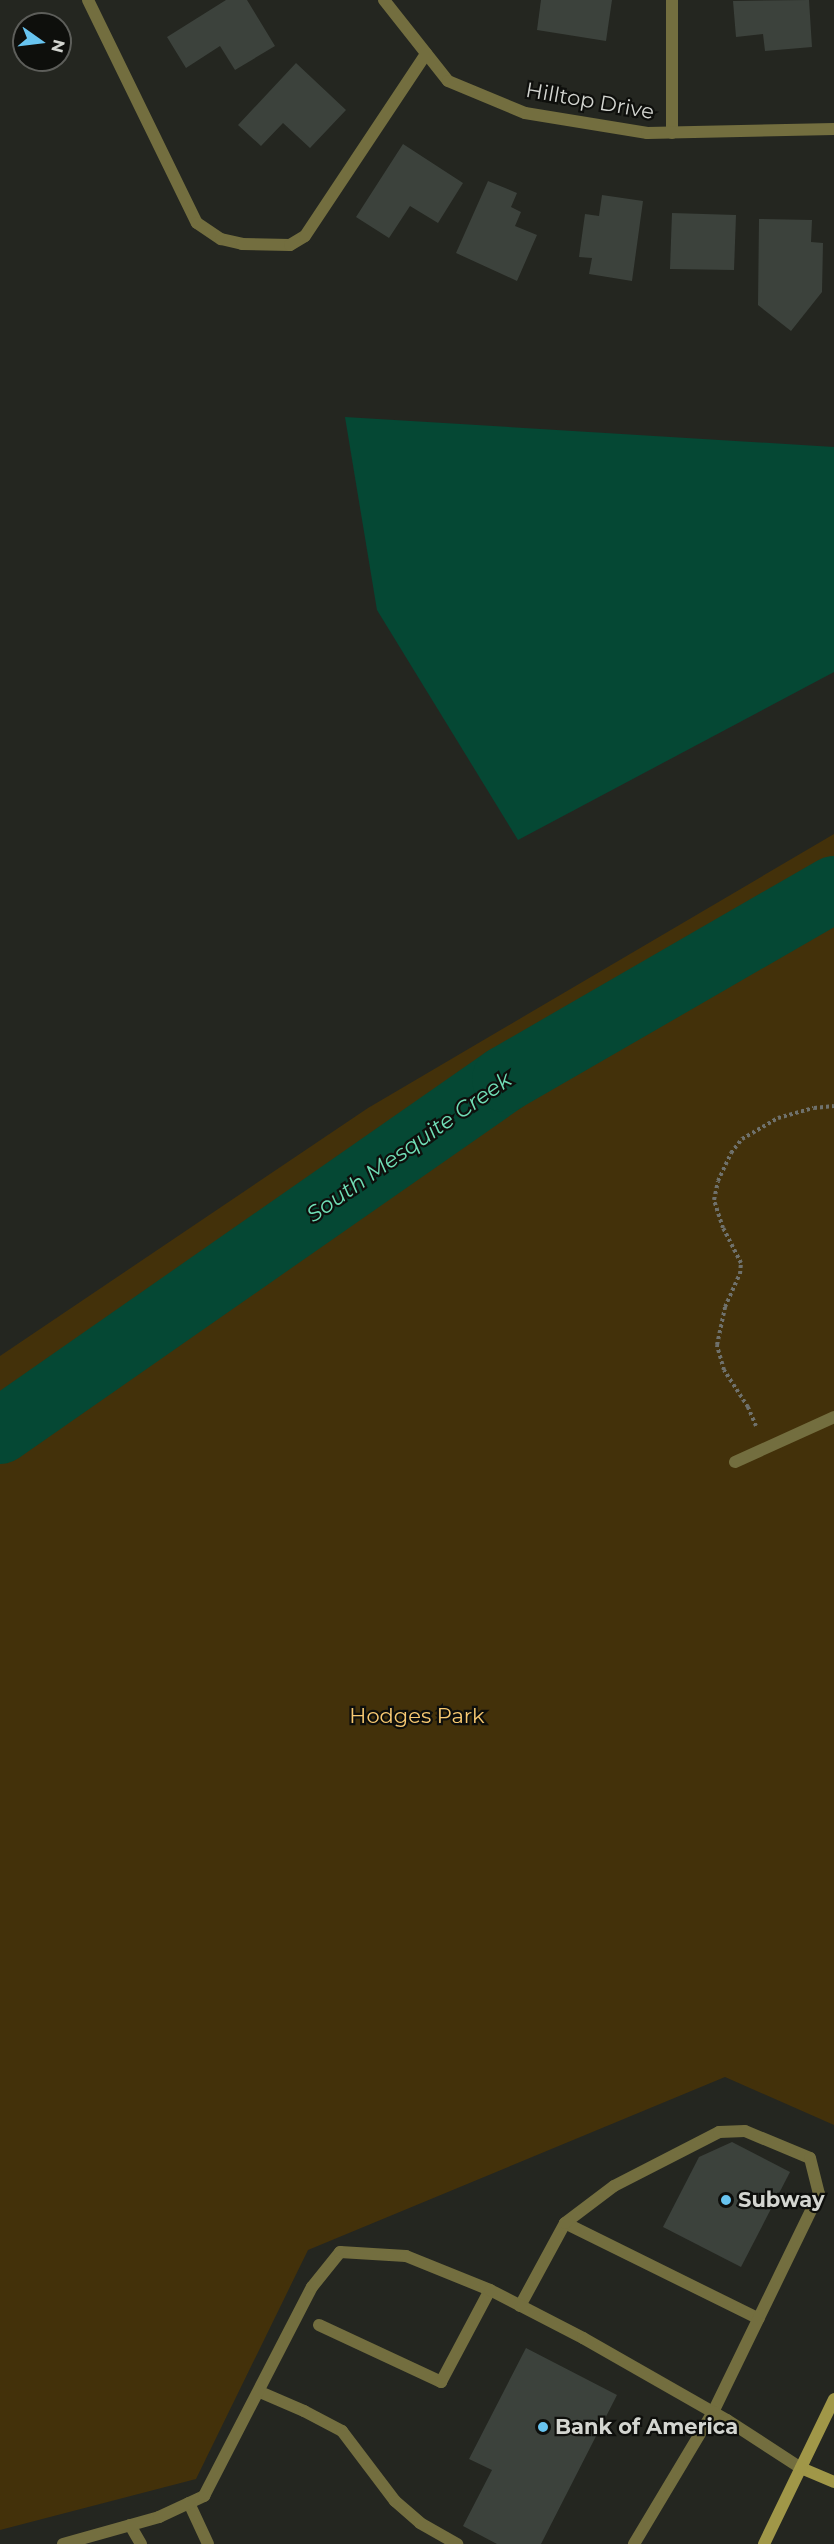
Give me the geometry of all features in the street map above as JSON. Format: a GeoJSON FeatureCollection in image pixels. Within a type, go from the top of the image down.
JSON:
{"type":"FeatureCollection","features":[{"type":"Feature","properties":{"kind":"main road"},"geometry":{"type":"LineString","coordinates":[[764,2544],[834,2399]]}},
{"type":"Feature","properties":{"kind":"main road"},"geometry":{"type":"LineString","coordinates":[[801,2468],[834,2482]]}},
{"type":"Feature","properties":{"kind":"street"},"geometry":{"type":"LineString","coordinates":[[88,0],[197,223],[220,239],[242,244],[290,245],[305,236],[426,54]]}},
{"type":"Feature","properties":{"kind":"street","name":"Hilltop Drive"},"geometry":{"type":"LineString","coordinates":[[384,0],[448,81],[525,113],[647,134],[834,129]]}},
{"type":"Feature","properties":{"kind":"street"},"geometry":{"type":"LineString","coordinates":[[672,0],[672,133]]}},
{"type":"Feature","properties":{"kind":"street"},"geometry":{"type":"LineString","coordinates":[[735,1462],[834,1417]]}},
{"type":"Feature","properties":{"kind":"street"},"geometry":{"type":"LineString","coordinates":[[520,2306],[565,2223],[614,2186],[719,2132],[745,2131],[810,2158],[819,2194],[713,2412],[634,2544]]}},
{"type":"Feature","properties":{"kind":"street"},"geometry":{"type":"LineString","coordinates":[[565,2223],[759,2319]]}},
{"type":"Feature","properties":{"kind":"street"},"geometry":{"type":"LineString","coordinates":[[63,2544],[159,2517],[204,2496],[260,2392],[312,2287],[340,2252],[406,2256],[490,2290],[583,2337],[713,2412],[801,2468]]}},
{"type":"Feature","properties":{"kind":"street"},"geometry":{"type":"LineString","coordinates":[[318,2325],[441,2382],[490,2290]]}},
{"type":"Feature","properties":{"kind":"street"},"geometry":{"type":"LineString","coordinates":[[260,2392],[304,2410],[342,2431],[395,2501],[420,2523],[457,2544]]}},
{"type":"Feature","properties":{"kind":"street"},"geometry":{"type":"LineString","coordinates":[[189,2503],[208,2544]]}},
{"type":"Feature","properties":{"kind":"street"},"geometry":{"type":"LineString","coordinates":[[130,2525],[141,2544]]}},
{"type":"Feature","properties":{"kind":"path"},"geometry":{"type":"LineString","coordinates":[[765,1449],[748,1407],[724,1370],[717,1345],[725,1307],[740,1274],[741,1263],[723,1228],[714,1200],[724,1165],[742,1139],[778,1118],[814,1108],[834,1106]]}},
{"type":"Feature","properties":{"kind":"green space","name":"Hodges Park"},"geometry":{"type":"Polygon","coordinates":[[[834,834],[834,2125],[725,2077],[308,2250],[196,2479],[0,2530],[0,1356],[368,1108],[834,834]]]}},
{"type":"Feature","properties":{"kind":"shaded area"},"geometry":{"type":"Polygon","coordinates":[[[345,417],[834,447],[834,672],[518,840],[377,610],[345,417]]]}},
{"type":"Feature","properties":{"kind":"building"},"geometry":{"type":"Polygon","coordinates":[[[226,0],[247,0],[275,46],[235,70],[220,46],[186,68],[167,37],[226,0]]]}},
{"type":"Feature","properties":{"kind":"building"},"geometry":{"type":"Polygon","coordinates":[[[541,0],[612,0],[606,41],[537,30],[541,0]]]}},
{"type":"Feature","properties":{"kind":"building"},"geometry":{"type":"Polygon","coordinates":[[[809,0],[812,47],[765,51],[763,34],[736,37],[733,1],[809,0]]]}},
{"type":"Feature","properties":{"kind":"building"},"geometry":{"type":"Polygon","coordinates":[[[296,63],[346,110],[310,148],[283,123],[261,146],[238,125],[296,63]]]}},
{"type":"Feature","properties":{"kind":"building"},"geometry":{"type":"Polygon","coordinates":[[[403,144],[463,183],[438,223],[410,206],[389,238],[356,217],[403,144]]]}},
{"type":"Feature","properties":{"kind":"building"},"geometry":{"type":"Polygon","coordinates":[[[488,181],[517,193],[511,207],[521,212],[515,226],[537,235],[517,281],[456,253],[488,181]]]}},
{"type":"Feature","properties":{"kind":"building"},"geometry":{"type":"Polygon","coordinates":[[[602,195],[643,201],[632,281],[589,274],[592,258],[579,257],[585,214],[599,216],[602,195]]]}},
{"type":"Feature","properties":{"kind":"building"},"geometry":{"type":"Polygon","coordinates":[[[672,213],[736,215],[734,270],[670,269],[672,213]]]}},
{"type":"Feature","properties":{"kind":"building"},"geometry":{"type":"Polygon","coordinates":[[[759,219],[812,220],[811,242],[823,243],[822,292],[791,331],[758,305],[759,219]]]}},
{"type":"Feature","properties":{"kind":"building","name":"Subway"},"geometry":{"type":"Polygon","coordinates":[[[732,2142],[790,2172],[741,2267],[663,2227],[699,2157],[732,2142]]]}},
{"type":"Feature","properties":{"kind":"building","name":"Bank of America"},"geometry":{"type":"Polygon","coordinates":[[[526,2348],[617,2395],[541,2544],[497,2544],[463,2526],[492,2470],[469,2459],[526,2348]]]}},
{"type":"Feature","properties":{"kind":"waterway","name":"South Mesquite Creek"},"geometry":{"type":"LineString","coordinates":[[0,1431],[505,1079],[834,889]]}},
{"type":"Feature","properties":{"kind":"place","name":"Subway"},"geometry":{"type":"Point","coordinates":[726,2200]}},
{"type":"Feature","properties":{"kind":"place","name":"Bank of America"},"geometry":{"type":"Point","coordinates":[543,2427]}}]}
